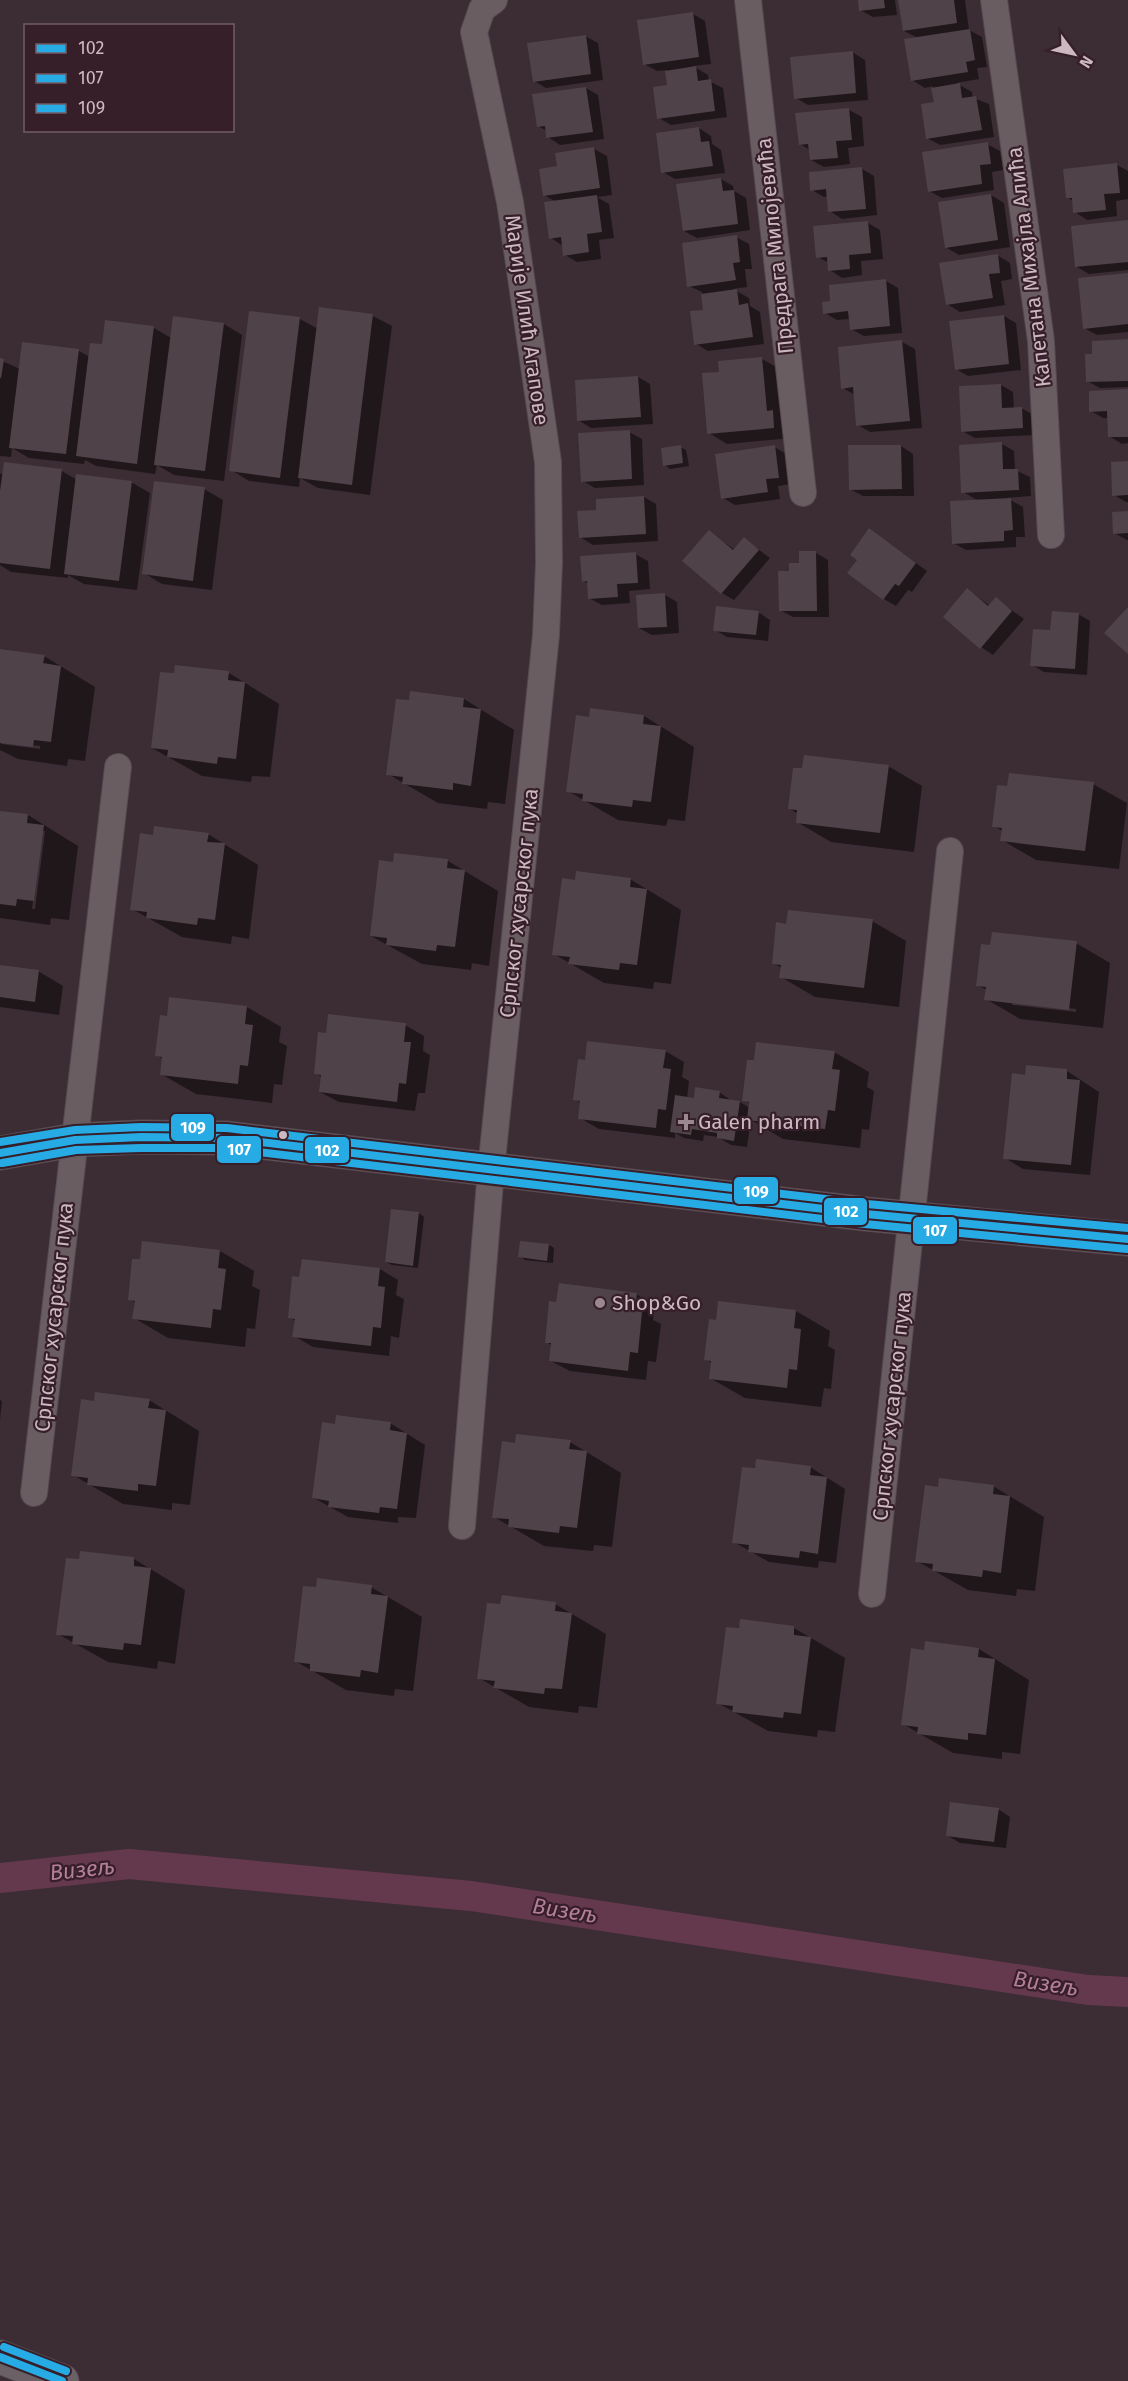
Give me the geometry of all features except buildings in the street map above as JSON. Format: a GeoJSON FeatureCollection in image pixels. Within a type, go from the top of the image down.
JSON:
{"type":"FeatureCollection","features":[{"type":"Feature","properties":{"kind":"main road"},"geometry":{"type":"LineString","coordinates":[[0,2357],[62,2381]]}},
{"type":"Feature","properties":{"kind":"street","name":"Предрага Милојевића"},"geometry":{"type":"LineString","coordinates":[[748,0],[803,493]]}},
{"type":"Feature","properties":{"kind":"street","name":"Капетана Михајла Алића"},"geometry":{"type":"LineString","coordinates":[[994,0],[1041,341],[1051,535]]}},
{"type":"Feature","properties":{"kind":"street","name":"Марије Илић Агапове"},"geometry":{"type":"LineString","coordinates":[[488,5],[474,32],[510,202],[548,462],[549,563],[546,635]]}},
{"type":"Feature","properties":{"kind":"street","name":"Српског хусарског пука"},"geometry":{"type":"LineString","coordinates":[[462,1526],[491,1170],[546,635]]}},
{"type":"Feature","properties":{"kind":"street","name":"Српског хусарског пука"},"geometry":{"type":"LineString","coordinates":[[34,1493],[118,767]]}},
{"type":"Feature","properties":{"kind":"street","name":"Српског хусарског пука"},"geometry":{"type":"LineString","coordinates":[[872,1594],[950,851]]}},
{"type":"Feature","properties":{"kind":"street"},"geometry":{"type":"LineString","coordinates":[[0,1153],[75,1140],[141,1137],[226,1138],[911,1219],[1128,1239]]}},
{"type":"Feature","properties":{"kind":"waterway","name":"Визељ"},"geometry":{"type":"LineString","coordinates":[[0,1878],[129,1864],[471,1896],[1088,1990],[1128,1992]]}},
{"type":"Feature","properties":{"kind":"transit line","name":"109"},"geometry":{"type":"LineString","coordinates":[[0,1142],[75,1130],[141,1127],[227,1128],[867,1204],[1128,1228]]}},
{"type":"Feature","properties":{"kind":"transit line","name":"102"},"geometry":{"type":"LineString","coordinates":[[0,1153],[75,1140],[141,1137],[226,1138],[866,1214],[1128,1239]]}},
{"type":"Feature","properties":{"kind":"transit line","name":"107"},"geometry":{"type":"LineString","coordinates":[[2,1163],[76,1150],[225,1148],[865,1224],[1127,1249]]}},
{"type":"Feature","properties":{"kind":"transit line","name":"109"},"geometry":{"type":"LineString","coordinates":[[4,2347],[66,2371]]}},
{"type":"Feature","properties":{"kind":"transit line","name":"102"},"geometry":{"type":"LineString","coordinates":[[0,2357],[62,2381]]}},
{"type":"Feature","properties":{"kind":"place","name":"Galen pharm"},"geometry":{"type":"Point","coordinates":[686,1122]}},
{"type":"Feature","properties":{"kind":"place","name":"Shop&Go"},"geometry":{"type":"Point","coordinates":[600,1303]}}]}
